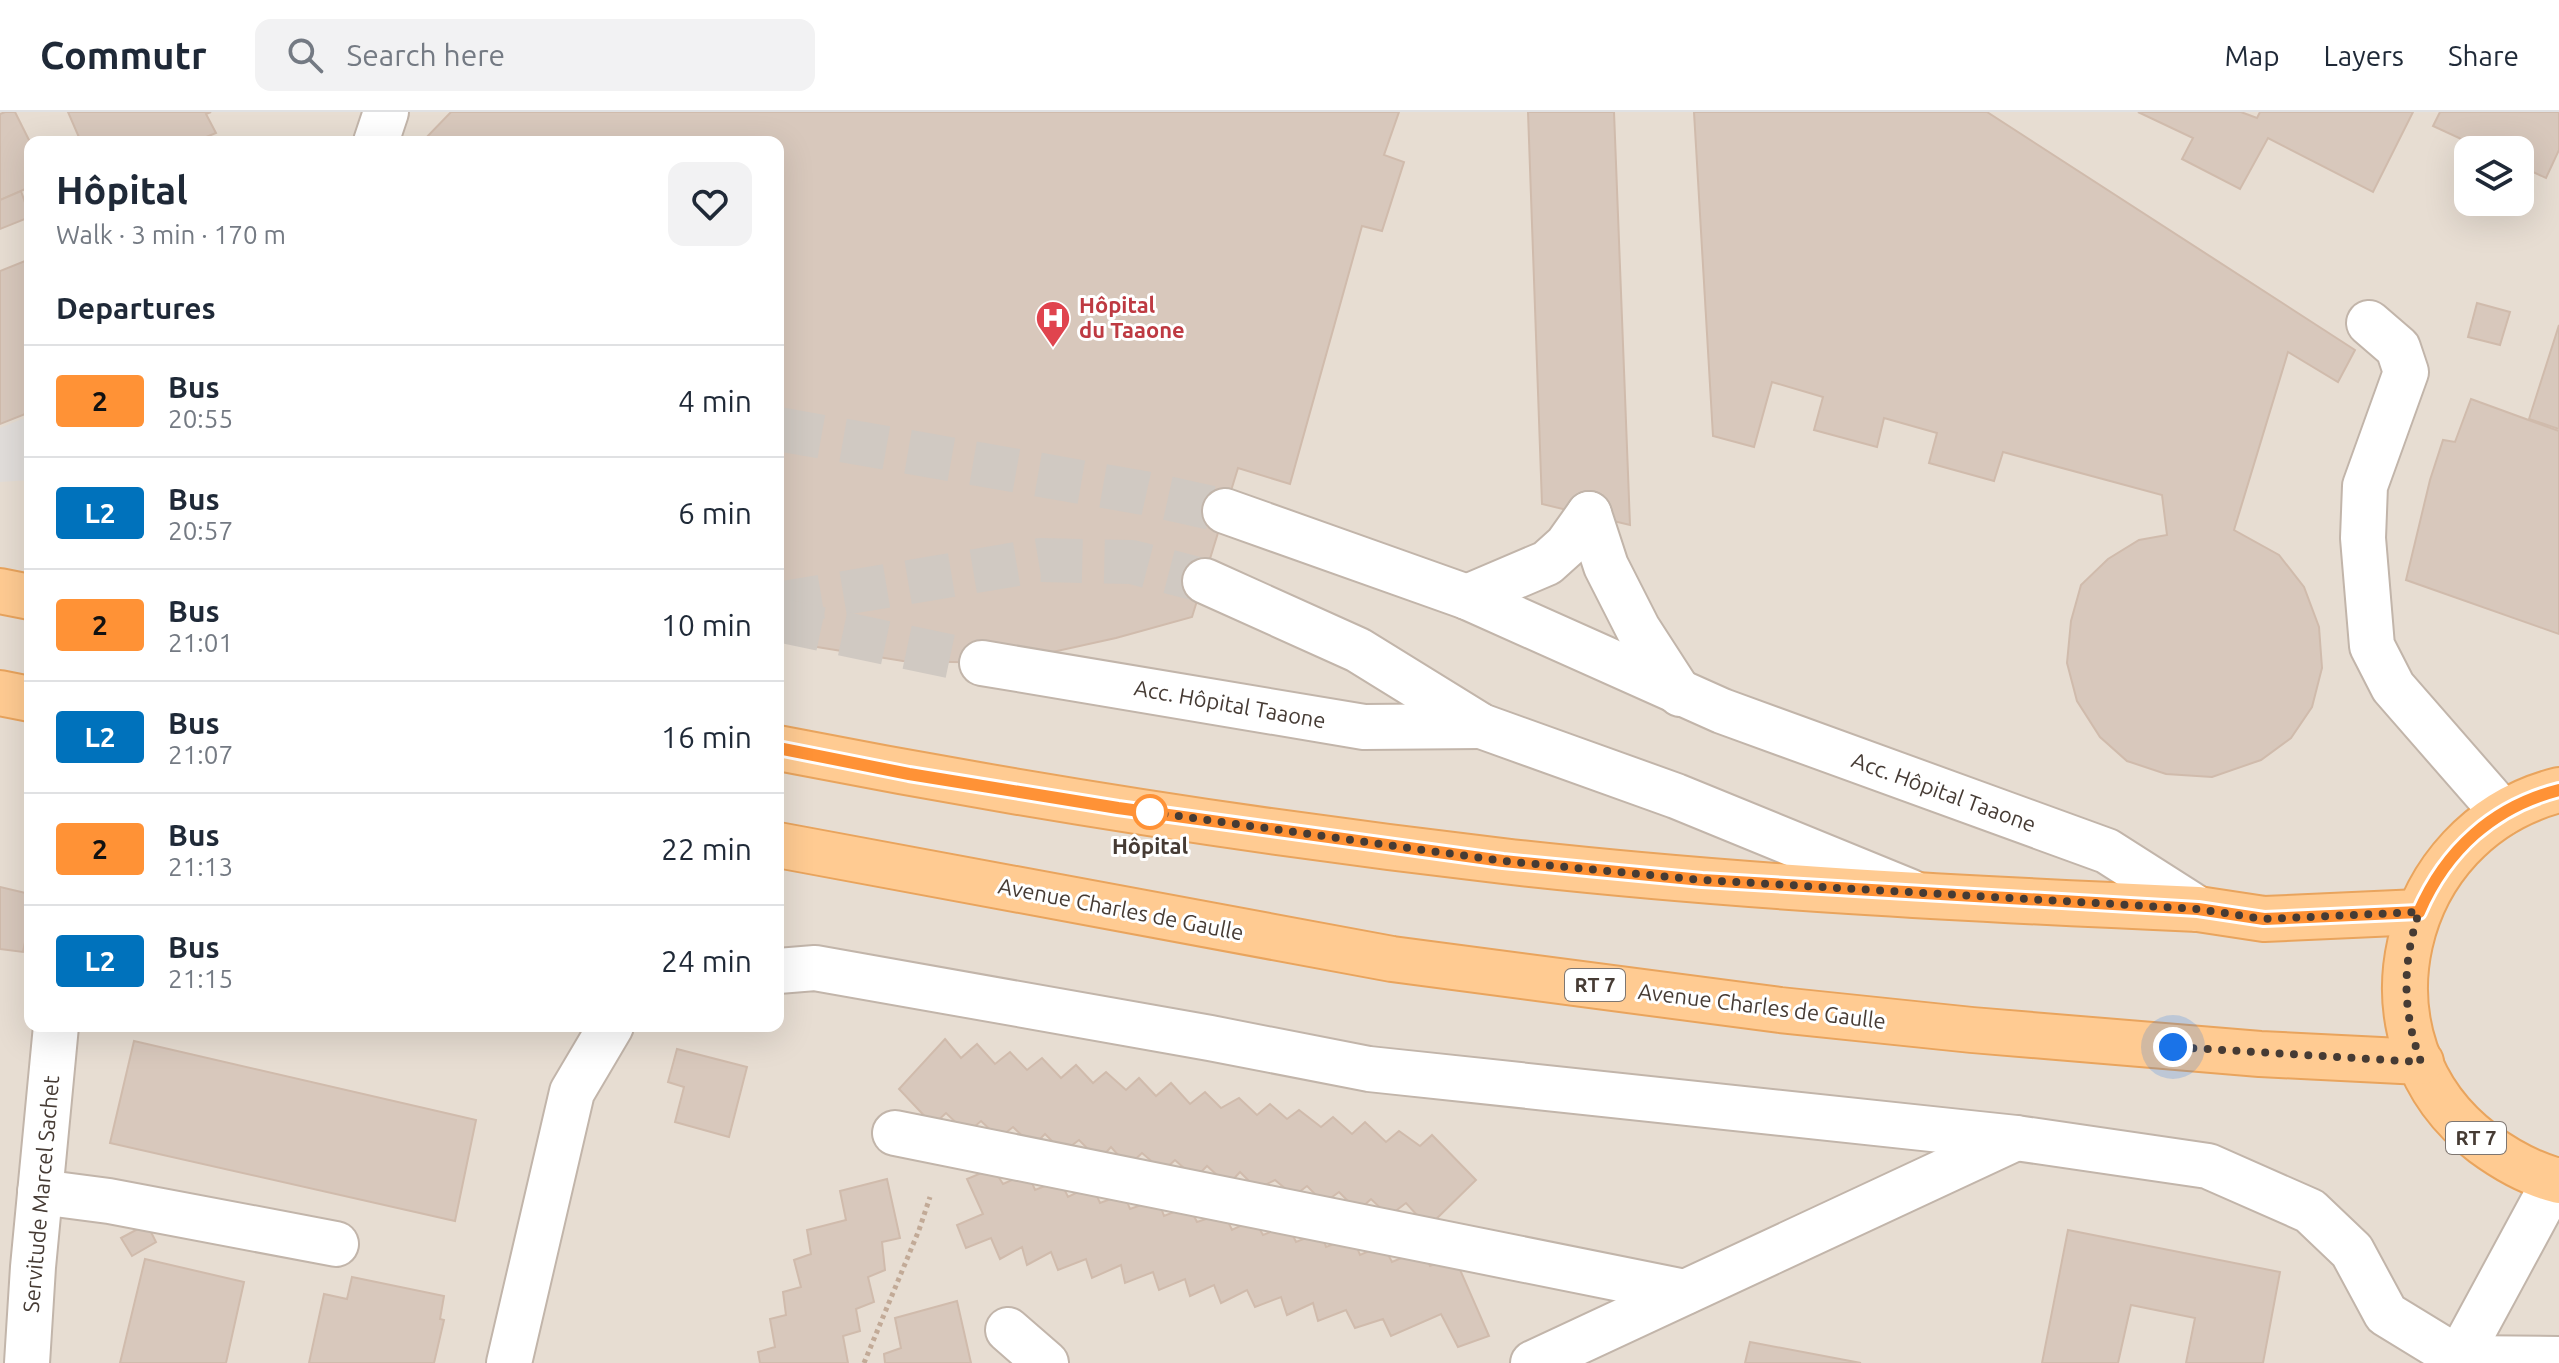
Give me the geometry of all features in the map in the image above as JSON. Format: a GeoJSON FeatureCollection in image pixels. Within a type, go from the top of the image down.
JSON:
{"type":"FeatureCollection","features":[{"type":"Feature","properties":{"kind":"main road"},"geometry":{"type":"LineString","coordinates":[[0,591],[24,596]]}},
{"type":"Feature","properties":{"kind":"main road"},"geometry":{"type":"LineString","coordinates":[[0,693],[24,698]]}},
{"type":"Feature","properties":{"kind":"main road"},"geometry":{"type":"LineString","coordinates":[[784,749],[909,774],[1118,808],[1503,861],[1702,880],[2198,909],[2264,919],[2419,912]]}},
{"type":"Feature","properties":{"kind":"main road","name":"RT 7"},"geometry":{"type":"LineString","coordinates":[[2557,1180],[2512,1162],[2474,1136],[2443,1103],[2421,1062],[2407,1013],[2405,987],[2409,949],[2419,912],[2439,872],[2452,855],[2467,838],[2503,813],[2559,790]]}},
{"type":"Feature","properties":{"kind":"main road","name":"Avenue Charles de Gaulle"},"geometry":{"type":"LineString","coordinates":[[784,846],[1392,959],[1780,1010],[1972,1030],[2260,1054],[2421,1062]]}},
{"type":"Feature","properties":{"kind":"street"},"geometry":{"type":"LineString","coordinates":[[378,136],[386,112]]}},
{"type":"Feature","properties":{"kind":"street"},"geometry":{"type":"LineString","coordinates":[[2369,323],[2398,348],[2406,372],[2365,486],[2363,538],[2372,646],[2393,687],[2503,813]]}},
{"type":"Feature","properties":{"kind":"street","name":"Acc. Hôpital Taaone"},"geometry":{"type":"LineString","coordinates":[[1225,511],[1467,597],[1680,694],[2107,851],[2198,909]]}},
{"type":"Feature","properties":{"kind":"street"},"geometry":{"type":"LineString","coordinates":[[1467,597],[1547,563],[1567,545],[1589,514],[1606,566],[1638,629],[1680,694]]}},
{"type":"Feature","properties":{"kind":"street"},"geometry":{"type":"LineString","coordinates":[[1205,581],[1358,650],[1481,726],[1676,796],[1914,893]]}},
{"type":"Feature","properties":{"kind":"street","name":"Acc. Hôpital Taaone"},"geometry":{"type":"LineString","coordinates":[[982,663],[1364,727],[1481,726]]}},
{"type":"Feature","properties":{"kind":"street"},"geometry":{"type":"LineString","coordinates":[[784,971],[815,968],[1369,1069],[2016,1138],[2208,1166],[2310,1211],[2352,1251],[2386,1314],[2457,1360],[2559,1359]]}},
{"type":"Feature","properties":{"kind":"street","name":"Servitude Marcel Sachet"},"geometry":{"type":"LineString","coordinates":[[27,1363],[55,1032]]}},
{"type":"Feature","properties":{"kind":"street"},"geometry":{"type":"LineString","coordinates":[[509,1363],[572,1092],[607,1032]]}},
{"type":"Feature","properties":{"kind":"street"},"geometry":{"type":"LineString","coordinates":[[895,1133],[1685,1292]]}},
{"type":"Feature","properties":{"kind":"street"},"geometry":{"type":"LineString","coordinates":[[1533,1363],[2016,1138]]}},
{"type":"Feature","properties":{"kind":"street"},"geometry":{"type":"LineString","coordinates":[[2457,1360],[2557,1180]]}},
{"type":"Feature","properties":{"kind":"street","name":"Servitude Marcel Sachet"},"geometry":{"type":"LineString","coordinates":[[40,1192],[109,1201],[336,1244]]}},
{"type":"Feature","properties":{"kind":"street"},"geometry":{"type":"LineString","coordinates":[[1008,1330],[1046,1363]]}},
{"type":"Feature","properties":{"kind":"path"},"geometry":{"type":"LineString","coordinates":[[864,1363],[919,1230],[946,1143]]}},
{"type":"Feature","properties":{"kind":"shaded area"},"geometry":{"type":"Polygon","coordinates":[[[0,112],[2559,112],[2559,1363],[0,1363],[0,112]]]}},
{"type":"Feature","properties":{"kind":"shaded area"},"geometry":{"type":"Polygon","coordinates":[[[24,419],[24,480],[0,482],[0,428],[24,419]]]}},
{"type":"Feature","properties":{"kind":"building"},"geometry":{"type":"Polygon","coordinates":[[[15,112],[27,136],[24,136],[24,190],[0,200],[0,114],[15,112]]]}},
{"type":"Feature","properties":{"kind":"building"},"geometry":{"type":"Polygon","coordinates":[[[68,112],[211,112],[206,114],[216,133],[209,136],[78,136],[68,112]]]}},
{"type":"Feature","properties":{"kind":"building","name":"Hôpital du Taaone"},"geometry":{"type":"Polygon","coordinates":[[[451,112],[1399,112],[1384,155],[1404,162],[1382,231],[1362,226],[1290,484],[1238,468],[1192,617],[1116,638],[1002,663],[903,661],[811,646],[784,635],[784,136],[428,136],[451,112]]]}},
{"type":"Feature","properties":{"kind":"building"},"geometry":{"type":"Polygon","coordinates":[[[1528,112],[1614,112],[1630,525],[1542,504],[1528,112]]]}},
{"type":"Feature","properties":{"kind":"building"},"geometry":{"type":"Polygon","coordinates":[[[1694,112],[1987,112],[2355,350],[2338,382],[2288,352],[2234,530],[2279,555],[2304,587],[2319,627],[2322,668],[2312,707],[2291,738],[2261,760],[2212,777],[2166,774],[2127,761],[2100,737],[2077,701],[2067,663],[2071,621],[2081,585],[2108,559],[2139,540],[2167,535],[2162,495],[2003,452],[1994,481],[1929,463],[1937,433],[1884,418],[1877,447],[1814,430],[1823,397],[1772,382],[1754,447],[1713,436],[1694,112]]]}},
{"type":"Feature","properties":{"kind":"building"},"geometry":{"type":"Polygon","coordinates":[[[2138,112],[2241,112],[2257,118],[2260,112],[2413,112],[2373,192],[2268,138],[2240,189],[2182,159],[2193,138],[2138,112]]]}},
{"type":"Feature","properties":{"kind":"building"},"geometry":{"type":"Polygon","coordinates":[[[2440,112],[2559,112],[2559,150],[2546,178],[2534,172],[2534,136],[2455,136],[2433,126],[2440,112]]]}},
{"type":"Feature","properties":{"kind":"building"},"geometry":{"type":"Polygon","coordinates":[[[21,191],[24,219],[0,229],[0,200],[21,191]]]}},
{"type":"Feature","properties":{"kind":"building"},"geometry":{"type":"Polygon","coordinates":[[[24,261],[24,414],[0,424],[0,271],[24,261]]]}},
{"type":"Feature","properties":{"kind":"building"},"geometry":{"type":"Polygon","coordinates":[[[2477,303],[2510,312],[2500,345],[2468,337],[2477,303]]]}},
{"type":"Feature","properties":{"kind":"building"},"geometry":{"type":"Polygon","coordinates":[[[2559,325],[2559,429],[2529,419],[2559,325]]]}},
{"type":"Feature","properties":{"kind":"building"},"geometry":{"type":"Polygon","coordinates":[[[2471,399],[2559,431],[2559,634],[2406,580],[2443,440],[2455,442],[2471,399]]]}},
{"type":"Feature","properties":{"kind":"building"},"geometry":{"type":"Polygon","coordinates":[[[0,887],[24,893],[24,947],[23,952],[0,949],[0,887]]]}},
{"type":"Feature","properties":{"kind":"building"},"geometry":{"type":"Polygon","coordinates":[[[945,1039],[961,1058],[977,1044],[995,1064],[1010,1052],[1027,1070],[1042,1058],[1061,1078],[1076,1065],[1093,1083],[1106,1072],[1126,1090],[1139,1078],[1156,1096],[1171,1083],[1190,1104],[1205,1092],[1221,1108],[1239,1098],[1257,1115],[1270,1104],[1287,1119],[1299,1110],[1321,1127],[1333,1117],[1352,1134],[1365,1122],[1386,1142],[1399,1131],[1420,1146],[1432,1135],[1476,1180],[1428,1227],[1406,1203],[1389,1216],[1371,1199],[1358,1211],[1339,1192],[1324,1203],[1307,1186],[1294,1196],[1275,1180],[1257,1189],[1240,1172],[1228,1185],[1207,1166],[1195,1178],[1175,1160],[1163,1171],[1142,1153],[1128,1166],[1111,1147],[1099,1160],[1079,1140],[1063,1152],[1045,1134],[1033,1146],[1013,1127],[999,1138],[981,1121],[967,1133],[946,1113],[933,1125],[899,1089],[945,1039]]]}},
{"type":"Feature","properties":{"kind":"building"},"geometry":{"type":"Polygon","coordinates":[[[134,1041],[476,1120],[455,1221],[110,1143],[134,1041]]]}},
{"type":"Feature","properties":{"kind":"building"},"geometry":{"type":"Polygon","coordinates":[[[677,1049],[747,1067],[729,1137],[675,1122],[684,1087],[668,1082],[677,1049]]]}},
{"type":"Feature","properties":{"kind":"building"},"geometry":{"type":"Polygon","coordinates":[[[993,1168],[1003,1184],[1028,1173],[1035,1190],[1060,1180],[1068,1197],[1092,1185],[1100,1203],[1124,1194],[1130,1209],[1158,1199],[1164,1216],[1189,1206],[1197,1222],[1224,1213],[1232,1230],[1254,1219],[1263,1235],[1288,1225],[1296,1242],[1321,1232],[1326,1247],[1353,1237],[1360,1255],[1383,1245],[1392,1262],[1423,1249],[1430,1266],[1454,1256],[1489,1336],[1458,1347],[1441,1314],[1391,1336],[1383,1319],[1355,1328],[1346,1310],[1318,1321],[1313,1303],[1287,1315],[1281,1297],[1255,1307],[1247,1290],[1221,1303],[1214,1285],[1190,1296],[1185,1279],[1159,1290],[1153,1272],[1125,1283],[1121,1265],[1092,1278],[1086,1259],[1058,1270],[1051,1252],[1027,1265],[1022,1247],[1000,1259],[991,1238],[966,1248],[957,1225],[983,1214],[967,1179],[993,1168]]]}},
{"type":"Feature","properties":{"kind":"building"},"geometry":{"type":"Polygon","coordinates":[[[887,1179],[900,1238],[882,1242],[885,1270],[868,1277],[874,1302],[856,1309],[860,1331],[843,1336],[848,1363],[760,1363],[758,1352],[775,1347],[770,1319],[786,1315],[783,1292],[801,1287],[794,1260],[811,1254],[807,1230],[846,1220],[840,1191],[887,1179]]]}},
{"type":"Feature","properties":{"kind":"building"},"geometry":{"type":"Polygon","coordinates":[[[147,1224],[156,1242],[132,1256],[121,1238],[147,1224]]]}},
{"type":"Feature","properties":{"kind":"building"},"geometry":{"type":"Polygon","coordinates":[[[2068,1230],[2280,1272],[2263,1363],[2186,1363],[2195,1318],[2131,1305],[2118,1363],[2042,1363],[2068,1230]]]}},
{"type":"Feature","properties":{"kind":"building"},"geometry":{"type":"Polygon","coordinates":[[[145,1259],[244,1282],[226,1363],[120,1363],[145,1259]]]}},
{"type":"Feature","properties":{"kind":"building"},"geometry":{"type":"Polygon","coordinates":[[[352,1277],[444,1296],[440,1319],[444,1320],[434,1363],[309,1363],[324,1294],[347,1299],[352,1277]]]}},
{"type":"Feature","properties":{"kind":"building"},"geometry":{"type":"Polygon","coordinates":[[[957,1301],[971,1363],[885,1363],[884,1354],[901,1348],[895,1318],[957,1301]]]}},
{"type":"Feature","properties":{"kind":"building"},"geometry":{"type":"Polygon","coordinates":[[[1750,1342],[1861,1363],[1745,1363],[1750,1342]]]}},
{"type":"Feature","properties":{"kind":"tunnel"},"geometry":{"type":"LineString","coordinates":[[784,430],[1144,493],[1225,511]]}},
{"type":"Feature","properties":{"kind":"tunnel"},"geometry":{"type":"LineString","coordinates":[[784,603],[1041,560],[1132,562],[1205,581]]}},
{"type":"Feature","properties":{"kind":"tunnel"},"geometry":{"type":"LineString","coordinates":[[784,621],[982,663]]}},
{"type":"Feature","properties":{"kind":"bus line","name":"2"},"geometry":{"type":"LineString","coordinates":[[784,749],[909,774],[1118,808],[1503,861],[1702,880],[2198,909],[2264,919],[2419,912],[2439,872],[2467,838],[2524,802],[2559,790]]}},
{"type":"Feature","properties":{"kind":"place","name":"Hôpital du Taaone"},"geometry":{"type":"Point","coordinates":[1053,349]}},
{"type":"Feature","properties":{"kind":"place","name":"Hôpital"},"geometry":{"type":"Point","coordinates":[1150,812]}},
{"type":"Feature","properties":{"kind":"route"},"geometry":{"type":"LineString","coordinates":[[1150,812],[1143,811],[1503,861],[1702,880],[2198,909],[2264,919],[2419,912],[2406,961],[2405,987],[2412,1038],[2421,1062],[2173,1047]]}}]}
